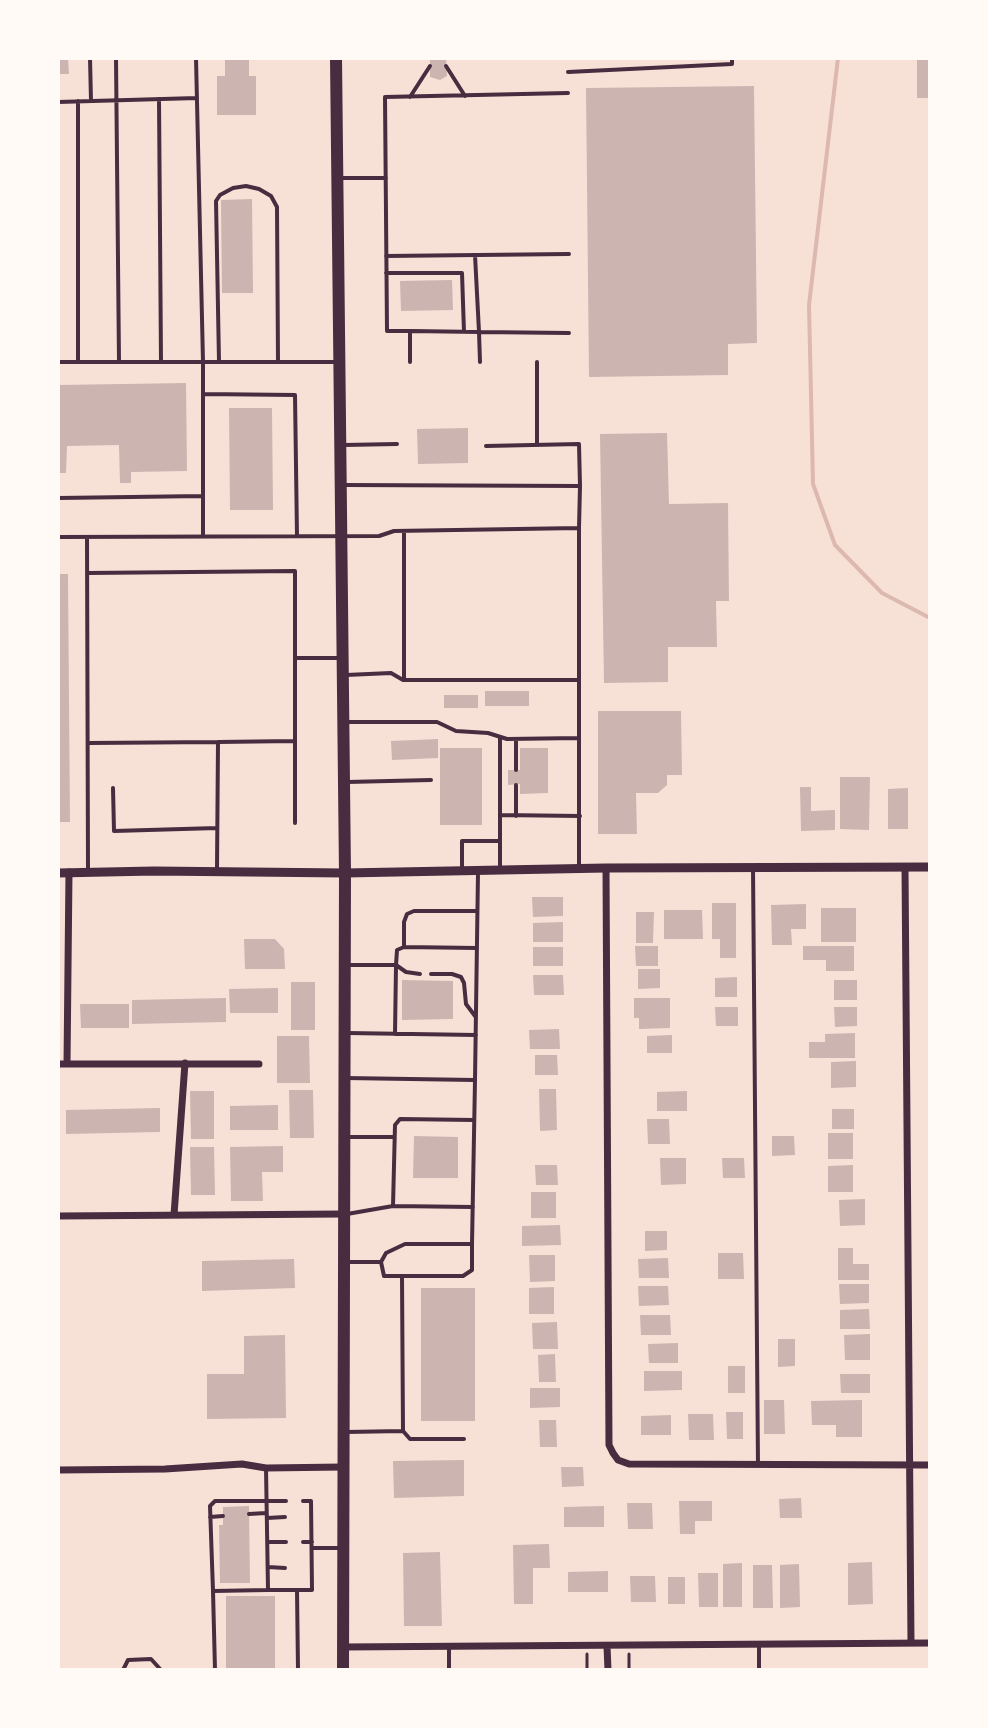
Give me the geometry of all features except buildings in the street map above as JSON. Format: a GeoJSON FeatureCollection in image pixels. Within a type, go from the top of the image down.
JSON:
{"type":"FeatureCollection","features":[{"type":"Feature","properties":{"kind":"main road"},"geometry":{"type":"LineString","coordinates":[[336,58],[345,782],[343,1670]]}},
{"type":"Feature","properties":{"kind":"street"},"geometry":{"type":"LineString","coordinates":[[905,867],[911,1643]]}},
{"type":"Feature","properties":{"kind":"street"},"geometry":{"type":"LineString","coordinates":[[58,873],[930,867]]}},
{"type":"Feature","properties":{"kind":"street"},"geometry":{"type":"LineString","coordinates":[[606,868],[609,1445],[618,1460],[629,1464],[930,1465]]}},
{"type":"Feature","properties":{"kind":"street"},"geometry":{"type":"LineString","coordinates":[[67,1064],[69,872]]}},
{"type":"Feature","properties":{"kind":"street"},"geometry":{"type":"LineString","coordinates":[[174,1215],[185,1063]]}},
{"type":"Feature","properties":{"kind":"street"},"geometry":{"type":"LineString","coordinates":[[58,1064],[259,1064]]}},
{"type":"Feature","properties":{"kind":"street"},"geometry":{"type":"LineString","coordinates":[[58,1216],[344,1214]]}},
{"type":"Feature","properties":{"kind":"street"},"geometry":{"type":"LineString","coordinates":[[58,1470],[165,1469],[242,1464],[266,1468],[343,1467]]}},
{"type":"Feature","properties":{"kind":"street"},"geometry":{"type":"LineString","coordinates":[[343,1647],[930,1643]]}},
{"type":"Feature","properties":{"kind":"street"},"geometry":{"type":"LineString","coordinates":[[607,1646],[608,1670]]}},
{"type":"Feature","properties":{"kind":"lane"},"geometry":{"type":"LineString","coordinates":[[90,58],[91,101]]}},
{"type":"Feature","properties":{"kind":"lane"},"geometry":{"type":"LineString","coordinates":[[116,58],[119,362]]}},
{"type":"Feature","properties":{"kind":"lane"},"geometry":{"type":"LineString","coordinates":[[196,58],[203,362],[203,536]]}},
{"type":"Feature","properties":{"kind":"lane"},"geometry":{"type":"LineString","coordinates":[[568,72],[732,64],[732,58]]}},
{"type":"Feature","properties":{"kind":"lane"},"geometry":{"type":"LineString","coordinates":[[410,97],[430,66]]}},
{"type":"Feature","properties":{"kind":"lane"},"geometry":{"type":"LineString","coordinates":[[446,66],[465,96]]}},
{"type":"Feature","properties":{"kind":"lane"},"geometry":{"type":"LineString","coordinates":[[568,93],[385,97],[387,331],[569,333]]}},
{"type":"Feature","properties":{"kind":"lane"},"geometry":{"type":"LineString","coordinates":[[58,102],[197,98]]}},
{"type":"Feature","properties":{"kind":"lane"},"geometry":{"type":"LineString","coordinates":[[159,99],[161,362]]}},
{"type":"Feature","properties":{"kind":"lane"},"geometry":{"type":"LineString","coordinates":[[78,101],[78,362]]}},
{"type":"Feature","properties":{"kind":"lane"},"geometry":{"type":"LineString","coordinates":[[338,178],[386,178]]}},
{"type":"Feature","properties":{"kind":"lane"},"geometry":{"type":"LineString","coordinates":[[219,362],[216,201],[233,188],[246,186],[271,196],[277,207],[278,362]]}},
{"type":"Feature","properties":{"kind":"lane"},"geometry":{"type":"LineString","coordinates":[[386,256],[569,254]]}},
{"type":"Feature","properties":{"kind":"lane"},"geometry":{"type":"LineString","coordinates":[[475,255],[480,362]]}},
{"type":"Feature","properties":{"kind":"lane"},"geometry":{"type":"LineString","coordinates":[[386,273],[462,273],[464,332]]}},
{"type":"Feature","properties":{"kind":"lane"},"geometry":{"type":"LineString","coordinates":[[410,331],[410,362]]}},
{"type":"Feature","properties":{"kind":"lane"},"geometry":{"type":"LineString","coordinates":[[58,362],[340,362]]}},
{"type":"Feature","properties":{"kind":"lane"},"geometry":{"type":"LineString","coordinates":[[537,362],[537,445]]}},
{"type":"Feature","properties":{"kind":"lane"},"geometry":{"type":"LineString","coordinates":[[203,394],[295,395],[297,536]]}},
{"type":"Feature","properties":{"kind":"lane"},"geometry":{"type":"LineString","coordinates":[[341,445],[397,444]]}},
{"type":"Feature","properties":{"kind":"lane"},"geometry":{"type":"LineString","coordinates":[[486,446],[579,444],[579,868]]}},
{"type":"Feature","properties":{"kind":"lane"},"geometry":{"type":"LineString","coordinates":[[342,485],[580,486]]}},
{"type":"Feature","properties":{"kind":"lane"},"geometry":{"type":"LineString","coordinates":[[58,498],[203,496]]}},
{"type":"Feature","properties":{"kind":"lane"},"geometry":{"type":"LineString","coordinates":[[58,537],[379,536],[394,531],[579,528]]}},
{"type":"Feature","properties":{"kind":"lane"},"geometry":{"type":"LineString","coordinates":[[404,531],[404,680]]}},
{"type":"Feature","properties":{"kind":"lane"},"geometry":{"type":"LineString","coordinates":[[87,537],[88,872]]}},
{"type":"Feature","properties":{"kind":"lane"},"geometry":{"type":"LineString","coordinates":[[87,573],[295,571],[295,823]]}},
{"type":"Feature","properties":{"kind":"lane"},"geometry":{"type":"LineString","coordinates":[[295,658],[343,658]]}},
{"type":"Feature","properties":{"kind":"lane"},"geometry":{"type":"LineString","coordinates":[[344,675],[391,673],[404,680],[579,680]]}},
{"type":"Feature","properties":{"kind":"lane"},"geometry":{"type":"LineString","coordinates":[[344,722],[437,722],[456,731],[516,739],[579,738]]}},
{"type":"Feature","properties":{"kind":"lane"},"geometry":{"type":"LineString","coordinates":[[500,737],[500,871]]}},
{"type":"Feature","properties":{"kind":"lane"},"geometry":{"type":"LineString","coordinates":[[516,739],[516,770]]}},
{"type":"Feature","properties":{"kind":"lane"},"geometry":{"type":"LineString","coordinates":[[88,743],[295,741]]}},
{"type":"Feature","properties":{"kind":"lane"},"geometry":{"type":"LineString","coordinates":[[217,872],[218,742]]}},
{"type":"Feature","properties":{"kind":"lane"},"geometry":{"type":"LineString","coordinates":[[345,782],[431,780]]}},
{"type":"Feature","properties":{"kind":"lane"},"geometry":{"type":"LineString","coordinates":[[516,785],[516,816]]}},
{"type":"Feature","properties":{"kind":"lane"},"geometry":{"type":"LineString","coordinates":[[113,788],[114,831],[217,828]]}},
{"type":"Feature","properties":{"kind":"lane"},"geometry":{"type":"LineString","coordinates":[[501,815],[580,816]]}},
{"type":"Feature","properties":{"kind":"lane"},"geometry":{"type":"LineString","coordinates":[[462,872],[462,841],[500,841]]}},
{"type":"Feature","properties":{"kind":"lane"},"geometry":{"type":"LineString","coordinates":[[753,867],[758,1465]]}},
{"type":"Feature","properties":{"kind":"lane"},"geometry":{"type":"LineString","coordinates":[[472,1244],[405,1244],[386,1253],[381,1262],[384,1276],[463,1276],[472,1270],[478,872]]}},
{"type":"Feature","properties":{"kind":"lane"},"geometry":{"type":"LineString","coordinates":[[404,947],[407,914],[414,911],[477,911]]}},
{"type":"Feature","properties":{"kind":"lane"},"geometry":{"type":"LineString","coordinates":[[395,1034],[397,950],[404,947],[477,948]]}},
{"type":"Feature","properties":{"kind":"lane"},"geometry":{"type":"LineString","coordinates":[[345,965],[396,965],[406,972],[420,974]]}},
{"type":"Feature","properties":{"kind":"lane"},"geometry":{"type":"LineString","coordinates":[[431,974],[461,977],[466,1004],[476,1018]]}},
{"type":"Feature","properties":{"kind":"lane"},"geometry":{"type":"LineString","coordinates":[[345,1033],[476,1035]]}},
{"type":"Feature","properties":{"kind":"lane"},"geometry":{"type":"LineString","coordinates":[[345,1078],[475,1080]]}},
{"type":"Feature","properties":{"kind":"lane"},"geometry":{"type":"LineString","coordinates":[[393,1206],[394,1137],[395,1125],[400,1119],[474,1120]]}},
{"type":"Feature","properties":{"kind":"lane"},"geometry":{"type":"LineString","coordinates":[[344,1137],[394,1137]]}},
{"type":"Feature","properties":{"kind":"lane"},"geometry":{"type":"LineString","coordinates":[[344,1214],[393,1206],[473,1207]]}},
{"type":"Feature","properties":{"kind":"lane"},"geometry":{"type":"LineString","coordinates":[[344,1262],[381,1262]]}},
{"type":"Feature","properties":{"kind":"lane"},"geometry":{"type":"LineString","coordinates":[[402,1277],[403,1431],[410,1439],[464,1439]]}},
{"type":"Feature","properties":{"kind":"lane"},"geometry":{"type":"LineString","coordinates":[[343,1432],[403,1431]]}},
{"type":"Feature","properties":{"kind":"lane"},"geometry":{"type":"LineString","coordinates":[[266,1468],[268,1590]]}},
{"type":"Feature","properties":{"kind":"lane"},"geometry":{"type":"LineString","coordinates":[[215,1670],[210,1506],[215,1501],[286,1501]]}},
{"type":"Feature","properties":{"kind":"lane"},"geometry":{"type":"LineString","coordinates":[[213,1591],[312,1590],[311,1501],[303,1501]]}},
{"type":"Feature","properties":{"kind":"lane"},"geometry":{"type":"LineString","coordinates":[[249,1514],[285,1517]]}},
{"type":"Feature","properties":{"kind":"lane"},"geometry":{"type":"LineString","coordinates":[[210,1517],[223,1516]]}},
{"type":"Feature","properties":{"kind":"lane"},"geometry":{"type":"LineString","coordinates":[[303,1516],[312,1516]]}},
{"type":"Feature","properties":{"kind":"lane"},"geometry":{"type":"LineString","coordinates":[[267,1542],[286,1542]]}},
{"type":"Feature","properties":{"kind":"lane"},"geometry":{"type":"LineString","coordinates":[[303,1542],[343,1548]]}},
{"type":"Feature","properties":{"kind":"lane"},"geometry":{"type":"LineString","coordinates":[[268,1567],[285,1568]]}},
{"type":"Feature","properties":{"kind":"lane"},"geometry":{"type":"LineString","coordinates":[[304,1567],[312,1567]]}},
{"type":"Feature","properties":{"kind":"lane"},"geometry":{"type":"LineString","coordinates":[[297,1590],[298,1670]]}},
{"type":"Feature","properties":{"kind":"lane"},"geometry":{"type":"LineString","coordinates":[[759,1644],[759,1670]]}},
{"type":"Feature","properties":{"kind":"lane"},"geometry":{"type":"LineString","coordinates":[[449,1647],[449,1670]]}},
{"type":"Feature","properties":{"kind":"lane"},"geometry":{"type":"LineString","coordinates":[[123,1670],[128,1660],[151,1659],[161,1670]]}},
{"type":"Feature","properties":{"kind":"path"},"geometry":{"type":"LineString","coordinates":[[629,1645],[629,1670]]}},
{"type":"Feature","properties":{"kind":"path"},"geometry":{"type":"LineString","coordinates":[[587,1646],[587,1670]]}},
{"type":"Feature","properties":{"kind":"waterway"},"geometry":{"type":"LineString","coordinates":[[838,58],[809,305],[813,484],[835,545],[882,593],[930,618]]}}]}
